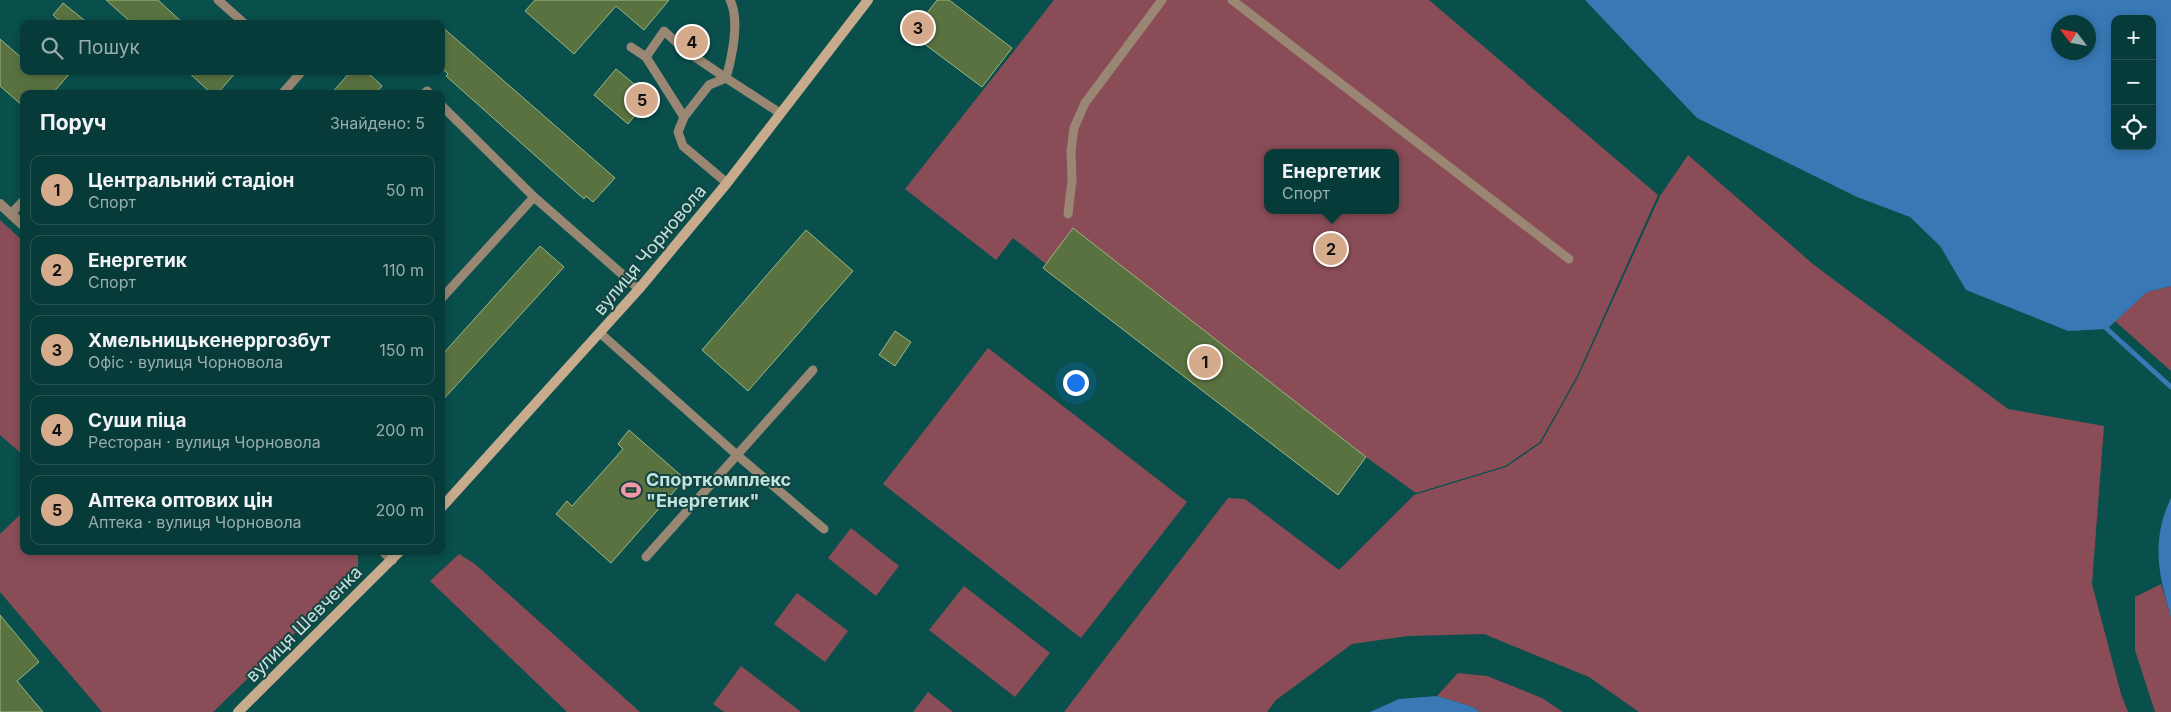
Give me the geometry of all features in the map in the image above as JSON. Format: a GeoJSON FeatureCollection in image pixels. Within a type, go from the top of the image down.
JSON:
{"type":"FeatureCollection","features":[{"type":"Feature","properties":{"kind":"street","name":"вулиця Чорновола"},"geometry":{"type":"LineString","coordinates":[[445,504],[639,289],[727,183],[868,0]]}},
{"type":"Feature","properties":{"kind":"street"},"geometry":{"type":"LineString","coordinates":[[0,204],[20,222]]}},
{"type":"Feature","properties":{"kind":"street"},"geometry":{"type":"LineString","coordinates":[[387,555],[392,560],[396,555]]}},
{"type":"Feature","properties":{"kind":"street","name":"вулиця Шевченка"},"geometry":{"type":"LineString","coordinates":[[238,712],[392,560]]}},
{"type":"Feature","properties":{"kind":"lane"},"geometry":{"type":"LineString","coordinates":[[218,0],[240,20]]}},
{"type":"Feature","properties":{"kind":"lane"},"geometry":{"type":"LineString","coordinates":[[726,78],[732,57],[734,10],[730,0]]}},
{"type":"Feature","properties":{"kind":"lane"},"geometry":{"type":"LineString","coordinates":[[1068,214],[1072,180],[1071,151],[1074,128],[1081,111],[1162,0]]}},
{"type":"Feature","properties":{"kind":"lane"},"geometry":{"type":"LineString","coordinates":[[1232,0],[1569,259]]}},
{"type":"Feature","properties":{"kind":"lane"},"geometry":{"type":"LineString","coordinates":[[646,57],[664,31],[686,51],[780,113]]}},
{"type":"Feature","properties":{"kind":"lane"},"geometry":{"type":"LineString","coordinates":[[631,47],[646,57],[684,117]]}},
{"type":"Feature","properties":{"kind":"lane"},"geometry":{"type":"LineString","coordinates":[[285,90],[298,75]]}},
{"type":"Feature","properties":{"kind":"lane"},"geometry":{"type":"LineString","coordinates":[[726,78],[709,85],[684,117],[678,132],[683,146],[727,183]]}},
{"type":"Feature","properties":{"kind":"lane"},"geometry":{"type":"LineString","coordinates":[[445,109],[534,197],[639,289]]}},
{"type":"Feature","properties":{"kind":"lane"},"geometry":{"type":"LineString","coordinates":[[445,295],[534,197]]}},
{"type":"Feature","properties":{"kind":"lane"},"geometry":{"type":"LineString","coordinates":[[11,214],[20,204]]}},
{"type":"Feature","properties":{"kind":"lane"},"geometry":{"type":"LineString","coordinates":[[600,333],[737,455],[824,529]]}},
{"type":"Feature","properties":{"kind":"lane"},"geometry":{"type":"LineString","coordinates":[[646,557],[813,370]]}},
{"type":"Feature","properties":{"kind":"shaded area"},"geometry":{"type":"Polygon","coordinates":[[[1054,0],[1429,0],[1658,195],[1577,376],[1540,442],[1505,466],[1416,493],[1366,457],[1338,495],[1043,268],[1046,264],[1013,238],[996,260],[905,189],[1054,0]]]}},
{"type":"Feature","properties":{"kind":"shaded area"},"geometry":{"type":"Polygon","coordinates":[[[1688,155],[1814,265],[2008,409],[2104,426],[2092,584],[2121,694],[2128,712],[1639,712],[1589,677],[1484,634],[1408,636],[1352,644],[1276,700],[1267,712],[1064,712],[1228,498],[1245,499],[1339,570],[1414,495],[1506,467],[1541,443],[1578,377],[1660,196],[1688,155]]]}},
{"type":"Feature","properties":{"kind":"shaded area"},"geometry":{"type":"Polygon","coordinates":[[[0,220],[20,238],[20,452],[0,435],[0,220]]]}},
{"type":"Feature","properties":{"kind":"shaded area"},"geometry":{"type":"Polygon","coordinates":[[[2171,286],[2171,371],[2115,321],[2147,292],[2171,286]]]}},
{"type":"Feature","properties":{"kind":"shaded area"},"geometry":{"type":"Polygon","coordinates":[[[988,348],[1187,502],[1081,638],[883,484],[988,348]]]}},
{"type":"Feature","properties":{"kind":"shaded area"},"geometry":{"type":"Polygon","coordinates":[[[20,515],[20,555],[358,555],[358,572],[213,712],[102,712],[0,592],[0,534],[20,515]]]}},
{"type":"Feature","properties":{"kind":"shaded area"},"geometry":{"type":"Polygon","coordinates":[[[851,528],[899,566],[876,596],[828,558],[851,528]]]}},
{"type":"Feature","properties":{"kind":"shaded area"},"geometry":{"type":"Polygon","coordinates":[[[459,554],[475,564],[640,712],[567,712],[430,581],[459,554]]]}},
{"type":"Feature","properties":{"kind":"shaded area"},"geometry":{"type":"Polygon","coordinates":[[[2161,584],[2171,617],[2171,712],[2155,712],[2135,650],[2135,597],[2161,584]]]}},
{"type":"Feature","properties":{"kind":"shaded area"},"geometry":{"type":"Polygon","coordinates":[[[964,586],[1050,653],[1015,697],[929,630],[964,586]]]}},
{"type":"Feature","properties":{"kind":"shaded area"},"geometry":{"type":"Polygon","coordinates":[[[797,593],[848,631],[825,662],[774,624],[797,593]]]}},
{"type":"Feature","properties":{"kind":"shaded area"},"geometry":{"type":"Polygon","coordinates":[[[741,666],[801,712],[724,712],[713,704],[741,666]]]}},
{"type":"Feature","properties":{"kind":"shaded area"},"geometry":{"type":"Polygon","coordinates":[[[1458,673],[1487,676],[1542,698],[1563,712],[1480,712],[1473,707],[1437,696],[1458,673]]]}},
{"type":"Feature","properties":{"kind":"shaded area"},"geometry":{"type":"Polygon","coordinates":[[[928,692],[953,712],[913,712],[928,692]]]}},
{"type":"Feature","properties":{"kind":"water"},"geometry":{"type":"Polygon","coordinates":[[[1585,0],[2171,0],[2171,286],[2147,292],[2107,329],[2068,331],[1966,290],[1940,246],[1910,217],[1857,197],[1697,118],[1585,0]]]}},
{"type":"Feature","properties":{"kind":"water"},"geometry":{"type":"Polygon","coordinates":[[[2171,498],[2171,617],[2160,572],[2159,543],[2165,513],[2171,498]]]}},
{"type":"Feature","properties":{"kind":"water"},"geometry":{"type":"Polygon","coordinates":[[[1437,696],[1473,707],[1480,712],[1370,712],[1399,699],[1437,696]]]}},
{"type":"Feature","properties":{"kind":"building"},"geometry":{"type":"Polygon","coordinates":[[[106,0],[158,0],[180,20],[128,20],[106,0]]]}},
{"type":"Feature","properties":{"kind":"building"},"geometry":{"type":"Polygon","coordinates":[[[535,0],[669,0],[644,30],[616,6],[574,54],[525,11],[535,0]]]}},
{"type":"Feature","properties":{"kind":"building"},"geometry":{"type":"Polygon","coordinates":[[[937,0],[949,0],[1012,48],[982,87],[911,34],[937,0]]]}},
{"type":"Feature","properties":{"kind":"building"},"geometry":{"type":"Polygon","coordinates":[[[63,3],[84,20],[59,20],[53,15],[63,3]]]}},
{"type":"Feature","properties":{"kind":"building"},"geometry":{"type":"Polygon","coordinates":[[[445,29],[615,178],[593,202],[586,196],[584,199],[446,76],[448,74],[445,71],[445,29]]]}},
{"type":"Feature","properties":{"kind":"building"},"geometry":{"type":"Polygon","coordinates":[[[0,39],[20,56],[20,75],[69,75],[55,90],[20,90],[20,104],[0,86],[0,39]]]}},
{"type":"Feature","properties":{"kind":"building"},"geometry":{"type":"Polygon","coordinates":[[[616,69],[650,97],[628,124],[594,95],[616,69]]]}},
{"type":"Feature","properties":{"kind":"building"},"geometry":{"type":"Polygon","coordinates":[[[191,75],[234,75],[220,90],[208,90],[191,75]]]}},
{"type":"Feature","properties":{"kind":"building"},"geometry":{"type":"Polygon","coordinates":[[[348,75],[370,75],[382,86],[378,90],[334,90],[348,75]]]}},
{"type":"Feature","properties":{"kind":"building"},"geometry":{"type":"Polygon","coordinates":[[[1073,228],[1366,457],[1338,495],[1043,268],[1073,228]]]}},
{"type":"Feature","properties":{"kind":"building"},"geometry":{"type":"Polygon","coordinates":[[[806,230],[853,271],[748,391],[702,350],[806,230]]]}},
{"type":"Feature","properties":{"kind":"building"},"geometry":{"type":"Polygon","coordinates":[[[540,246],[564,267],[445,398],[445,352],[540,246]]]}},
{"type":"Feature","properties":{"kind":"building"},"geometry":{"type":"Polygon","coordinates":[[[895,331],[911,342],[895,366],[879,355],[895,331]]]}},
{"type":"Feature","properties":{"kind":"building","name":"Спорткомплекс \"Енергетик\""},"geometry":{"type":"Polygon","coordinates":[[[629,430],[685,479],[611,563],[556,514],[567,501],[572,506],[623,449],[618,444],[629,430]]]}},
{"type":"Feature","properties":{"kind":"building"},"geometry":{"type":"Polygon","coordinates":[[[0,615],[39,662],[17,681],[43,712],[0,712],[0,615]]]}},
{"type":"Feature","properties":{"kind":"waterway"},"geometry":{"type":"LineString","coordinates":[[2107,329],[2171,387]]}},
{"type":"Feature","properties":{"kind":"place","name":"Хмельницькенерргозбут"},"geometry":{"type":"Point","coordinates":[918,28]}},
{"type":"Feature","properties":{"kind":"place","name":"Суши піца"},"geometry":{"type":"Point","coordinates":[692,42]}},
{"type":"Feature","properties":{"kind":"place","name":"Аптека оптових цін"},"geometry":{"type":"Point","coordinates":[642,100]}},
{"type":"Feature","properties":{"kind":"place","name":"Енергетик"},"geometry":{"type":"Point","coordinates":[1331,249]}},
{"type":"Feature","properties":{"kind":"place","name":"Центральний стадіон"},"geometry":{"type":"Point","coordinates":[1205,362]}},
{"type":"Feature","properties":{"kind":"place","name":"Спорткомплекс \"Енергетик\""},"geometry":{"type":"Point","coordinates":[631,490]}}]}
